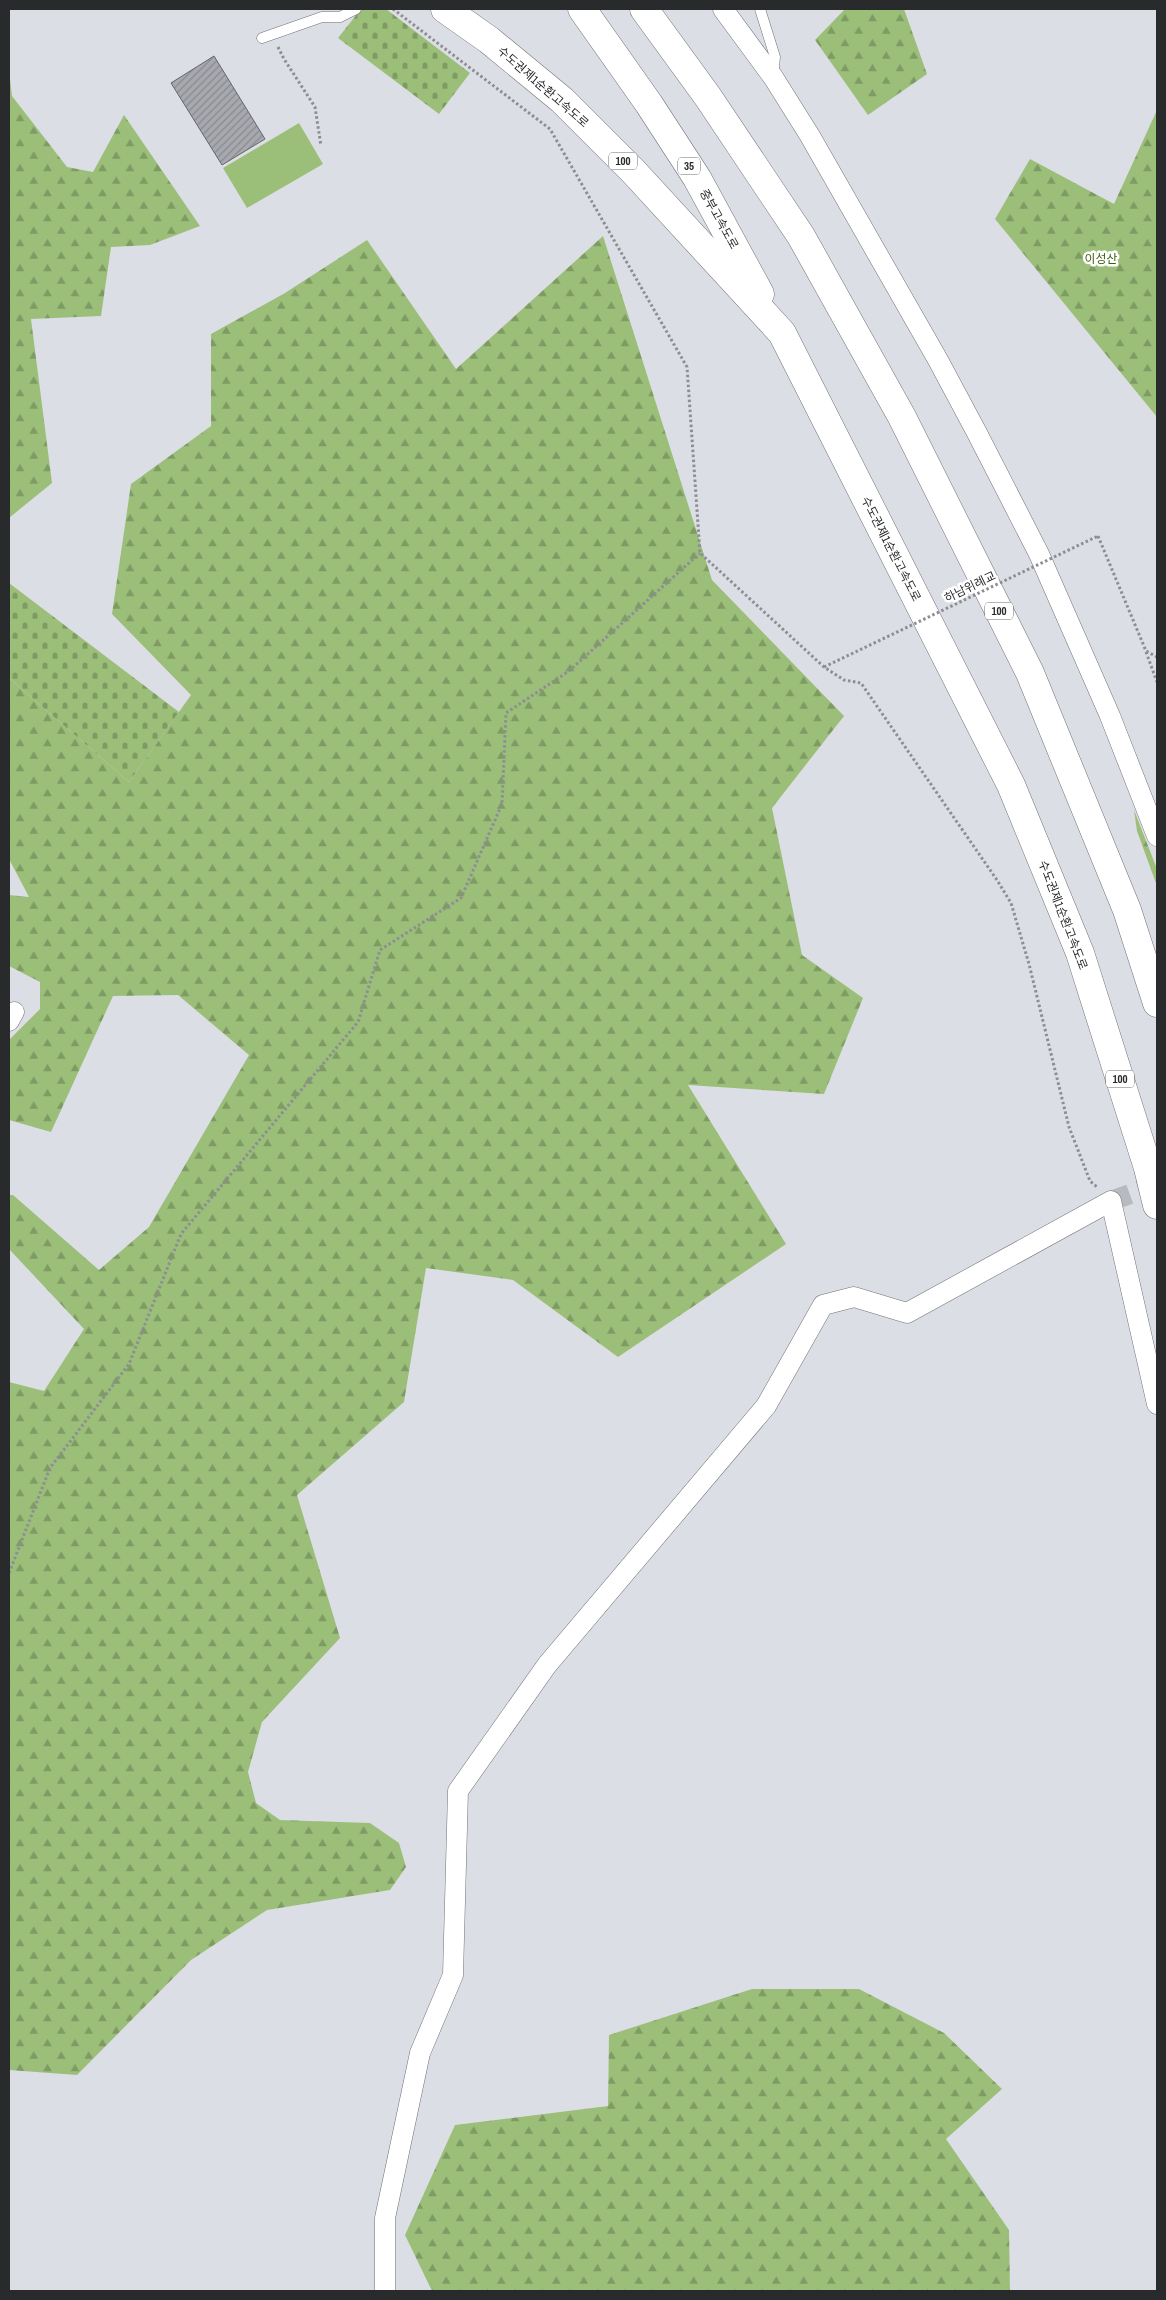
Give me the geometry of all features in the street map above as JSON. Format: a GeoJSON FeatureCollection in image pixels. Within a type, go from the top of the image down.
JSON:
{"type":"FeatureCollection","features":[{"type":"Feature","properties":{"kind":"highway","name":"수도권제1순환고속도로"},"geometry":{"type":"LineString","coordinates":[[445,9],[489,40],[562,100],[633,171],[782,333],[1011,785],[1080,953],[1148,1168],[1157,1205]]}},
{"type":"Feature","properties":{"kind":"highway","name":"중부고속도로"},"geometry":{"type":"LineString","coordinates":[[582,9],[649,104],[697,178],[782,333]]}},
{"type":"Feature","properties":{"kind":"highway","name":"100"},"geometry":{"type":"LineString","coordinates":[[644,9],[708,97],[801,236],[902,417],[1030,673],[1127,910],[1157,1003]]}},
{"type":"Feature","properties":{"kind":"street"},"geometry":{"type":"LineString","coordinates":[[723,9],[773,77],[810,136],[938,360],[1039,554],[1110,716],[1157,836]]}},
{"type":"Feature","properties":{"kind":"street"},"geometry":{"type":"LineString","coordinates":[[385,2291],[385,2218],[418,2063],[453,1975],[458,1791],[547,1665],[766,1406],[823,1305],[854,1297],[907,1313],[1112,1201],[1157,1404]]}},
{"type":"Feature","properties":{"kind":"lane"},"geometry":{"type":"LineString","coordinates":[[262,38],[322,16],[340,17],[356,9]]}},
{"type":"Feature","properties":{"kind":"lane"},"geometry":{"type":"LineString","coordinates":[[760,9],[775,57],[773,77]]}},
{"type":"Feature","properties":{"kind":"path"},"geometry":{"type":"LineString","coordinates":[[393,9],[550,129],[687,367],[700,553],[824,667],[844,680],[861,683],[1011,902],[1031,973],[1069,1127],[1090,1180],[1112,1201]]}},
{"type":"Feature","properties":{"kind":"path"},"geometry":{"type":"LineString","coordinates":[[273,34],[284,59],[315,106],[321,146]]}},
{"type":"Feature","properties":{"kind":"path","name":"하남위례교"},"geometry":{"type":"LineString","coordinates":[[824,667],[1098,536],[1146,651]]}},
{"type":"Feature","properties":{"kind":"path"},"geometry":{"type":"LineString","coordinates":[[9,1573],[50,1468],[129,1364],[181,1234],[358,1022],[380,950],[461,898],[502,804],[506,714],[569,671],[700,553]]}},
{"type":"Feature","properties":{"kind":"path"},"geometry":{"type":"LineString","coordinates":[[1146,651],[1157,657]]}},
{"type":"Feature","properties":{"kind":"path"},"geometry":{"type":"LineString","coordinates":[[1146,651],[1157,682]]}},
{"type":"Feature","properties":{"kind":"green space"},"geometry":{"type":"Polygon","coordinates":[[[361,9],[386,9],[470,73],[439,114],[338,38],[361,9]]]}},
{"type":"Feature","properties":{"kind":"green space"},"geometry":{"type":"Polygon","coordinates":[[[845,9],[904,9],[927,74],[868,115],[815,40],[845,9]]]}},
{"type":"Feature","properties":{"kind":"green space"},"geometry":{"type":"Polygon","coordinates":[[[9,70],[12,96],[67,167],[93,172],[124,115],[200,226],[150,245],[111,247],[101,316],[31,319],[52,483],[9,518],[9,70]]]}},
{"type":"Feature","properties":{"kind":"green space","name":"이성산"},"geometry":{"type":"Polygon","coordinates":[[[1157,110],[1157,417],[995,219],[1030,159],[1114,204],[1157,110]]]}},
{"type":"Feature","properties":{"kind":"green space"},"geometry":{"type":"Polygon","coordinates":[[[299,123],[323,164],[247,208],[223,168],[299,123]]]}},
{"type":"Feature","properties":{"kind":"green space"},"geometry":{"type":"Polygon","coordinates":[[[603,236],[712,580],[844,716],[772,808],[802,955],[863,998],[824,1094],[688,1085],[786,1244],[618,1357],[513,1280],[426,1268],[404,1402],[297,1495],[340,1638],[262,1722],[248,1772],[256,1803],[280,1820],[370,1823],[399,1843],[406,1867],[390,1890],[267,1910],[191,1960],[77,2075],[9,2070],[9,1382],[44,1391],[84,1329],[9,1249],[9,1195],[13,1195],[99,1270],[149,1227],[249,1055],[178,995],[113,996],[51,1132],[9,1120],[9,1040],[40,1009],[40,982],[9,966],[9,895],[29,897],[9,859],[9,678],[129,782],[191,695],[112,614],[131,484],[211,426],[211,334],[285,293],[367,240],[456,369],[603,236]]]}},
{"type":"Feature","properties":{"kind":"green space"},"geometry":{"type":"Polygon","coordinates":[[[9,583],[179,712],[129,782],[9,678],[9,583]]]}},
{"type":"Feature","properties":{"kind":"green space"},"geometry":{"type":"Polygon","coordinates":[[[1134,810],[1157,869],[1157,886],[1137,831],[1134,810]]]}},
{"type":"Feature","properties":{"kind":"green space"},"geometry":{"type":"Polygon","coordinates":[[[752,1989],[859,1989],[944,2033],[1002,2089],[946,2139],[1009,2230],[1010,2291],[432,2291],[405,2235],[455,2125],[608,2106],[609,2035],[752,1989]]]}},
{"type":"Feature","properties":{"kind":"building"},"geometry":{"type":"Polygon","coordinates":[[[214,56],[265,139],[222,165],[171,83],[214,56]]]}},
{"type":"Feature","properties":{"kind":"tunnel"},"geometry":{"type":"LineString","coordinates":[[1111,1201],[1157,1184]]}}]}
